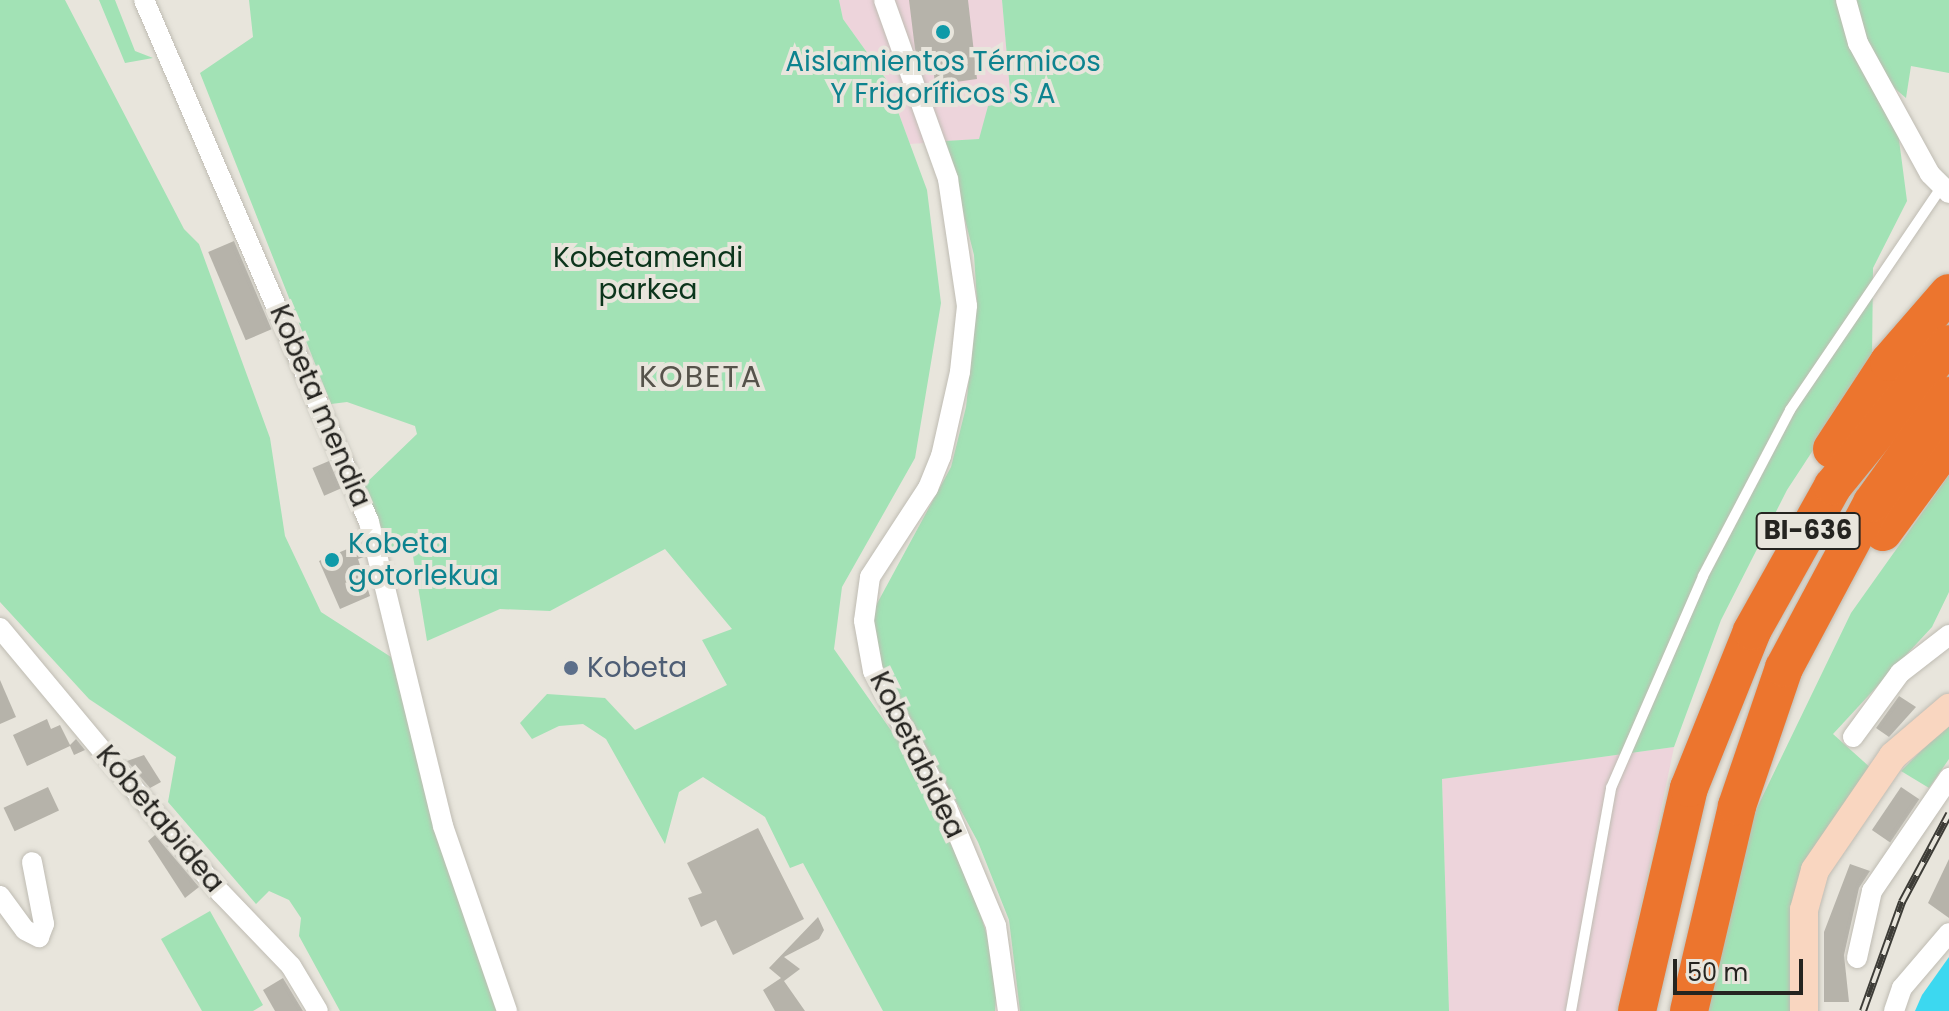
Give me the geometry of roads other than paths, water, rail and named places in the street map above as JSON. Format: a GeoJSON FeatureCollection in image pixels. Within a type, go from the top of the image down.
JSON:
{"type":"FeatureCollection","features":[{"type":"Feature","properties":{"kind":"highway"},"geometry":{"type":"LineString","coordinates":[[1705,742],[1711,685],[1759,572],[1889,362],[1949,293]]}},
{"type":"Feature","properties":{"kind":"highway","name":"BI-636"},"geometry":{"type":"LineString","coordinates":[[1637,1011],[1672,848],[1705,742],[1762,609],[1833,486],[1949,344]]}},
{"type":"Feature","properties":{"kind":"highway","name":"BI-636"},"geometry":{"type":"LineString","coordinates":[[1689,1011],[1737,806],[1784,668],[1872,503],[1949,396]]}},
{"type":"Feature","properties":{"kind":"highway"},"geometry":{"type":"LineString","coordinates":[[1737,806],[1763,768],[1863,562],[1949,442]]}},
{"type":"Feature","properties":{"kind":"street","name":"Kobeta mendia"},"geometry":{"type":"LineString","coordinates":[[144,0],[369,522],[443,826],[507,1011]]}},
{"type":"Feature","properties":{"kind":"street"},"geometry":{"type":"LineString","coordinates":[[870,0],[886,7]]}},
{"type":"Feature","properties":{"kind":"street"},"geometry":{"type":"LineString","coordinates":[[1846,0],[1858,43],[1946,190]]}},
{"type":"Feature","properties":{"kind":"street","name":"Kobetabidea"},"geometry":{"type":"LineString","coordinates":[[886,7],[948,179],[967,306],[960,372],[941,456],[928,488],[870,577],[864,621],[873,671],[947,808],[996,926],[1008,1011]]}},
{"type":"Feature","properties":{"kind":"street","name":"Kobetabidea"},"geometry":{"type":"LineString","coordinates":[[0,628],[221,893],[291,966],[318,1011]]}},
{"type":"Feature","properties":{"kind":"street"},"geometry":{"type":"LineString","coordinates":[[1853,737],[1900,673],[1949,635]]}},
{"type":"Feature","properties":{"kind":"street"},"geometry":{"type":"LineString","coordinates":[[1804,1011],[1804,910],[1815,870],[1893,756],[1949,708]]}},
{"type":"Feature","properties":{"kind":"street"},"geometry":{"type":"LineString","coordinates":[[1857,958],[1872,891],[1949,778]]}},
{"type":"Feature","properties":{"kind":"street"},"geometry":{"type":"LineString","coordinates":[[0,896],[25,930],[39,937],[44,924],[32,862]]}},
{"type":"Feature","properties":{"kind":"street"},"geometry":{"type":"LineString","coordinates":[[1894,1011],[1902,988],[1949,933]]}},
{"type":"Feature","properties":{"kind":"lane"},"geometry":{"type":"LineString","coordinates":[[1571,1011],[1611,788],[1709,562],[1790,410],[1946,190]]}},
{"type":"Feature","properties":{"kind":"water"},"geometry":{"type":"Polygon","coordinates":[[[1949,957],[1949,1011],[1915,1011],[1922,995],[1949,957]]]}},
{"type":"Feature","properties":{"kind":"railway"},"geometry":{"type":"LineString","coordinates":[[1863,1011],[1902,902],[1949,814]]}},
{"type":"Feature","properties":{"kind":"place","name":"Aislamientos Térmicos Y Frigoríficos S A"},"geometry":{"type":"Point","coordinates":[943,32]}},
{"type":"Feature","properties":{"kind":"place","name":"Kobeta gotorlekua"},"geometry":{"type":"Point","coordinates":[332,560]}},
{"type":"Feature","properties":{"kind":"place","name":"Kobeta"},"geometry":{"type":"Point","coordinates":[571,668]}},
{"type":"Feature","properties":{"kind":"district","name":"KOBETA"},"geometry":{"type":"Point","coordinates":[701,377]}},
{"type":"Feature","properties":{"kind":"park label","name":"Kobetamendi parkea"},"geometry":{"type":"Point","coordinates":[648,274]}}]}
